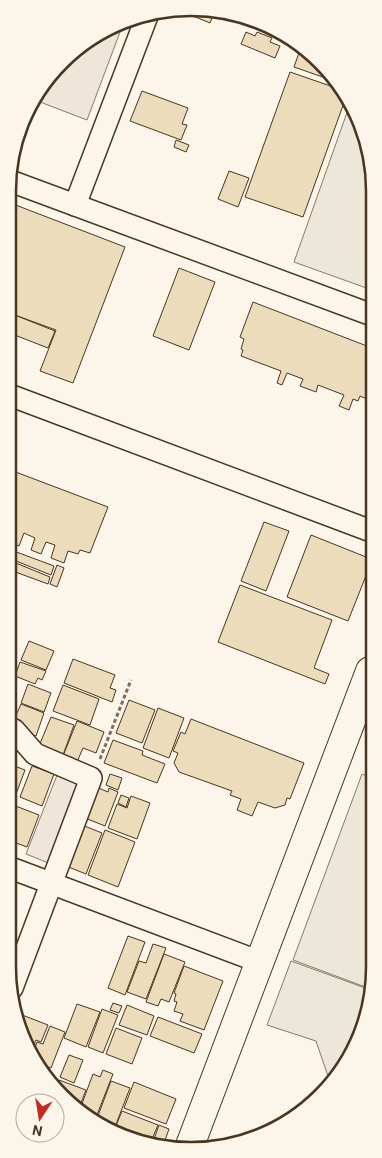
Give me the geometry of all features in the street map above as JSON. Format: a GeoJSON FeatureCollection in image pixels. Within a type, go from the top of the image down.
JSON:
{"type":"FeatureCollection","features":[{"type":"Feature","properties":{"kind":"street"},"geometry":{"type":"LineString","coordinates":[[75,205],[143,24]]}},
{"type":"Feature","properties":{"kind":"street"},"geometry":{"type":"LineString","coordinates":[[17,183],[366,313]]}},
{"type":"Feature","properties":{"kind":"street"},"geometry":{"type":"LineString","coordinates":[[16,398],[366,529]]}},
{"type":"Feature","properties":{"kind":"street"},"geometry":{"type":"LineString","coordinates":[[192,1141],[366,682]]}},
{"type":"Feature","properties":{"kind":"street"},"geometry":{"type":"LineString","coordinates":[[16,732],[35,754],[91,778],[17,976]]}},
{"type":"Feature","properties":{"kind":"street"},"geometry":{"type":"LineString","coordinates":[[16,870],[260,962]]}},
{"type":"Feature","properties":{"kind":"path"},"geometry":{"type":"LineString","coordinates":[[91,778],[96,770],[131,680]]}},
{"type":"Feature","properties":{"kind":"shaded area"},"geometry":{"type":"Polygon","coordinates":[[[120,32],[87,120],[41,102],[67,67],[94,46],[120,32]]]}},
{"type":"Feature","properties":{"kind":"shaded area"},"geometry":{"type":"Polygon","coordinates":[[[347,112],[356,135],[364,168],[366,191],[366,288],[294,262],[347,112]]]}},
{"type":"Feature","properties":{"kind":"shaded area"},"geometry":{"type":"Polygon","coordinates":[[[59,770],[79,780],[51,864],[26,854],[59,770]]]}},
{"type":"Feature","properties":{"kind":"shaded area"},"geometry":{"type":"Polygon","coordinates":[[[362,774],[366,776],[366,967],[364,986],[293,960],[362,774]]]}},
{"type":"Feature","properties":{"kind":"shaded area"},"geometry":{"type":"Polygon","coordinates":[[[291,961],[364,987],[362,1001],[352,1034],[328,1075],[316,1041],[267,1025],[291,961]]]}},
{"type":"Feature","properties":{"kind":"building"},"geometry":{"type":"Polygon","coordinates":[[[194,16],[211,18],[210,23],[194,16]]]}},
{"type":"Feature","properties":{"kind":"building"},"geometry":{"type":"Polygon","coordinates":[[[246,32],[255,36],[257,32],[272,38],[270,42],[280,46],[275,58],[241,44],[246,32]]]}},
{"type":"Feature","properties":{"kind":"building"},"geometry":{"type":"Polygon","coordinates":[[[299,53],[324,77],[294,67],[299,53]]]}},
{"type":"Feature","properties":{"kind":"building"},"geometry":{"type":"Polygon","coordinates":[[[290,72],[331,86],[343,106],[303,217],[245,197],[290,72]]]}},
{"type":"Feature","properties":{"kind":"building"},"geometry":{"type":"Polygon","coordinates":[[[142,91],[188,108],[182,124],[187,125],[181,140],[130,121],[142,91]]]}},
{"type":"Feature","properties":{"kind":"building"},"geometry":{"type":"Polygon","coordinates":[[[176,140],[189,145],[186,152],[174,147],[176,140]]]}},
{"type":"Feature","properties":{"kind":"building"},"geometry":{"type":"Polygon","coordinates":[[[229,171],[249,178],[238,207],[218,199],[229,171]]]}},
{"type":"Feature","properties":{"kind":"building"},"geometry":{"type":"Polygon","coordinates":[[[16,205],[125,247],[73,383],[40,371],[56,330],[16,315],[16,205]]]}},
{"type":"Feature","properties":{"kind":"building"},"geometry":{"type":"Polygon","coordinates":[[[179,268],[215,282],[189,350],[153,336],[179,268]]]}},
{"type":"Feature","properties":{"kind":"building"},"geometry":{"type":"Polygon","coordinates":[[[253,302],[366,346],[366,398],[360,396],[358,401],[353,399],[349,410],[339,406],[344,395],[318,385],[316,392],[300,386],[303,379],[287,373],[282,385],[277,383],[281,371],[241,356],[244,339],[240,337],[253,302]]]}},
{"type":"Feature","properties":{"kind":"building"},"geometry":{"type":"Polygon","coordinates":[[[16,316],[55,331],[48,348],[16,336],[16,316]]]}},
{"type":"Feature","properties":{"kind":"building"},"geometry":{"type":"Polygon","coordinates":[[[16,472],[108,507],[90,553],[80,550],[78,554],[68,551],[64,563],[51,558],[55,545],[46,542],[41,554],[31,550],[35,538],[24,533],[19,546],[16,545],[16,472]]]}},
{"type":"Feature","properties":{"kind":"building"},"geometry":{"type":"Polygon","coordinates":[[[264,522],[289,531],[266,591],[241,581],[264,522]]]}},
{"type":"Feature","properties":{"kind":"building"},"geometry":{"type":"Polygon","coordinates":[[[311,535],[366,557],[366,576],[348,621],[287,597],[311,535]]]}},
{"type":"Feature","properties":{"kind":"building"},"geometry":{"type":"Polygon","coordinates":[[[16,552],[54,566],[51,575],[16,561],[16,552]]]}},
{"type":"Feature","properties":{"kind":"building"},"geometry":{"type":"Polygon","coordinates":[[[16,563],[50,577],[48,584],[16,572],[16,563]]]}},
{"type":"Feature","properties":{"kind":"building"},"geometry":{"type":"Polygon","coordinates":[[[57,565],[64,568],[57,587],[50,584],[57,565]]]}},
{"type":"Feature","properties":{"kind":"building"},"geometry":{"type":"Polygon","coordinates":[[[240,585],[332,620],[314,668],[329,674],[325,684],[218,642],[240,585]]]}},
{"type":"Feature","properties":{"kind":"building"},"geometry":{"type":"Polygon","coordinates":[[[29,641],[54,651],[46,670],[21,660],[29,641]]]}},
{"type":"Feature","properties":{"kind":"building"},"geometry":{"type":"Polygon","coordinates":[[[73,659],[115,675],[110,688],[116,690],[112,702],[64,683],[73,659]]]}},
{"type":"Feature","properties":{"kind":"building"},"geometry":{"type":"Polygon","coordinates":[[[20,662],[46,671],[42,680],[38,678],[35,684],[16,676],[20,662]]]}},
{"type":"Feature","properties":{"kind":"building"},"geometry":{"type":"Polygon","coordinates":[[[28,684],[51,693],[44,712],[21,703],[28,684]]]}},
{"type":"Feature","properties":{"kind":"building"},"geometry":{"type":"Polygon","coordinates":[[[63,685],[99,699],[90,725],[53,711],[63,685]]]}},
{"type":"Feature","properties":{"kind":"building"},"geometry":{"type":"Polygon","coordinates":[[[129,700],[155,710],[142,743],[116,733],[129,700]]]}},
{"type":"Feature","properties":{"kind":"building"},"geometry":{"type":"Polygon","coordinates":[[[21,704],[44,713],[36,736],[25,732],[27,727],[16,723],[16,715],[21,704]]]}},
{"type":"Feature","properties":{"kind":"building"},"geometry":{"type":"Polygon","coordinates":[[[158,708],[184,718],[169,758],[143,748],[158,708]]]}},
{"type":"Feature","properties":{"kind":"building"},"geometry":{"type":"Polygon","coordinates":[[[51,717],[74,725],[63,755],[39,746],[51,717]]]}},
{"type":"Feature","properties":{"kind":"building"},"geometry":{"type":"Polygon","coordinates":[[[191,719],[304,763],[290,799],[287,798],[285,805],[275,808],[258,802],[252,816],[237,810],[241,799],[230,795],[232,791],[179,772],[174,763],[178,753],[173,751],[181,732],[185,734],[191,719]]]}},
{"type":"Feature","properties":{"kind":"building"},"geometry":{"type":"Polygon","coordinates":[[[77,721],[104,732],[96,753],[83,748],[77,762],[63,756],[77,721]]]}},
{"type":"Feature","properties":{"kind":"building"},"geometry":{"type":"Polygon","coordinates":[[[113,740],[143,751],[142,755],[165,764],[157,783],[104,763],[113,740]]]}},
{"type":"Feature","properties":{"kind":"building"},"geometry":{"type":"Polygon","coordinates":[[[32,766],[54,774],[42,806],[20,797],[32,766]]]}},
{"type":"Feature","properties":{"kind":"building"},"geometry":{"type":"Polygon","coordinates":[[[16,767],[25,770],[16,794],[16,767]]]}},
{"type":"Feature","properties":{"kind":"building"},"geometry":{"type":"Polygon","coordinates":[[[110,774],[122,778],[118,790],[106,785],[110,774]]]}},
{"type":"Feature","properties":{"kind":"building"},"geometry":{"type":"Polygon","coordinates":[[[96,787],[108,792],[109,788],[118,792],[105,826],[85,818],[96,787]]]}},
{"type":"Feature","properties":{"kind":"building"},"geometry":{"type":"Polygon","coordinates":[[[121,795],[129,798],[126,807],[118,803],[121,795]]]}},
{"type":"Feature","properties":{"kind":"building"},"geometry":{"type":"Polygon","coordinates":[[[131,796],[150,803],[137,839],[108,828],[117,804],[127,808],[131,796]]]}},
{"type":"Feature","properties":{"kind":"building"},"geometry":{"type":"Polygon","coordinates":[[[16,806],[39,815],[27,847],[16,843],[16,806]]]}},
{"type":"Feature","properties":{"kind":"building"},"geometry":{"type":"Polygon","coordinates":[[[82,825],[102,833],[86,874],[66,866],[82,825]]]}},
{"type":"Feature","properties":{"kind":"building"},"geometry":{"type":"Polygon","coordinates":[[[105,830],[135,842],[118,887],[88,875],[105,830]]]}},
{"type":"Feature","properties":{"kind":"building"},"geometry":{"type":"Polygon","coordinates":[[[128,936],[145,942],[125,995],[108,988],[128,936]]]}},
{"type":"Feature","properties":{"kind":"building"},"geometry":{"type":"Polygon","coordinates":[[[153,944],[166,948],[146,999],[127,992],[139,961],[146,963],[153,944]]]}},
{"type":"Feature","properties":{"kind":"building"},"geometry":{"type":"Polygon","coordinates":[[[164,954],[185,962],[169,1002],[161,999],[158,1006],[146,1002],[164,954]]]}},
{"type":"Feature","properties":{"kind":"building"},"geometry":{"type":"Polygon","coordinates":[[[184,966],[223,981],[204,1030],[180,1021],[183,1014],[174,1011],[177,1002],[174,1001],[176,994],[174,993],[184,966]]]}},
{"type":"Feature","properties":{"kind":"building"},"geometry":{"type":"Polygon","coordinates":[[[113,1003],[122,1006],[119,1013],[110,1010],[113,1003]]]}},
{"type":"Feature","properties":{"kind":"building"},"geometry":{"type":"Polygon","coordinates":[[[77,1004],[100,1012],[86,1047],[64,1038],[77,1004]]]}},
{"type":"Feature","properties":{"kind":"building"},"geometry":{"type":"Polygon","coordinates":[[[127,1005],[154,1016],[147,1035],[119,1025],[127,1005]]]}},
{"type":"Feature","properties":{"kind":"building"},"geometry":{"type":"Polygon","coordinates":[[[102,1009],[118,1015],[103,1053],[88,1047],[102,1009]]]}},
{"type":"Feature","properties":{"kind":"building"},"geometry":{"type":"Polygon","coordinates":[[[24,1016],[48,1025],[41,1042],[36,1040],[34,1044],[24,1016]]]}},
{"type":"Feature","properties":{"kind":"building"},"geometry":{"type":"Polygon","coordinates":[[[158,1017],[202,1034],[194,1053],[150,1036],[158,1017]]]}},
{"type":"Feature","properties":{"kind":"building"},"geometry":{"type":"Polygon","coordinates":[[[50,1026],[65,1032],[51,1068],[48,1067],[35,1046],[37,1042],[43,1044],[50,1026]]]}},
{"type":"Feature","properties":{"kind":"building"},"geometry":{"type":"Polygon","coordinates":[[[116,1028],[142,1038],[132,1064],[106,1054],[116,1028]]]}},
{"type":"Feature","properties":{"kind":"building"},"geometry":{"type":"Polygon","coordinates":[[[69,1055],[83,1060],[74,1083],[60,1077],[69,1055]]]}},
{"type":"Feature","properties":{"kind":"building"},"geometry":{"type":"Polygon","coordinates":[[[103,1070],[113,1074],[97,1114],[82,1104],[93,1074],[100,1077],[103,1070]]]}},
{"type":"Feature","properties":{"kind":"building"},"geometry":{"type":"Polygon","coordinates":[[[59,1080],[86,1090],[81,1103],[67,1091],[59,1080]]]}},
{"type":"Feature","properties":{"kind":"building"},"geometry":{"type":"Polygon","coordinates":[[[111,1081],[130,1088],[116,1125],[98,1115],[111,1081]]]}},
{"type":"Feature","properties":{"kind":"building"},"geometry":{"type":"Polygon","coordinates":[[[134,1082],[176,1099],[166,1124],[124,1108],[134,1082]]]}},
{"type":"Feature","properties":{"kind":"building"},"geometry":{"type":"Polygon","coordinates":[[[122,1111],[158,1125],[153,1137],[116,1125],[122,1111]]]}},
{"type":"Feature","properties":{"kind":"building"},"geometry":{"type":"Polygon","coordinates":[[[159,1125],[169,1129],[165,1140],[155,1138],[159,1125]]]}}]}
